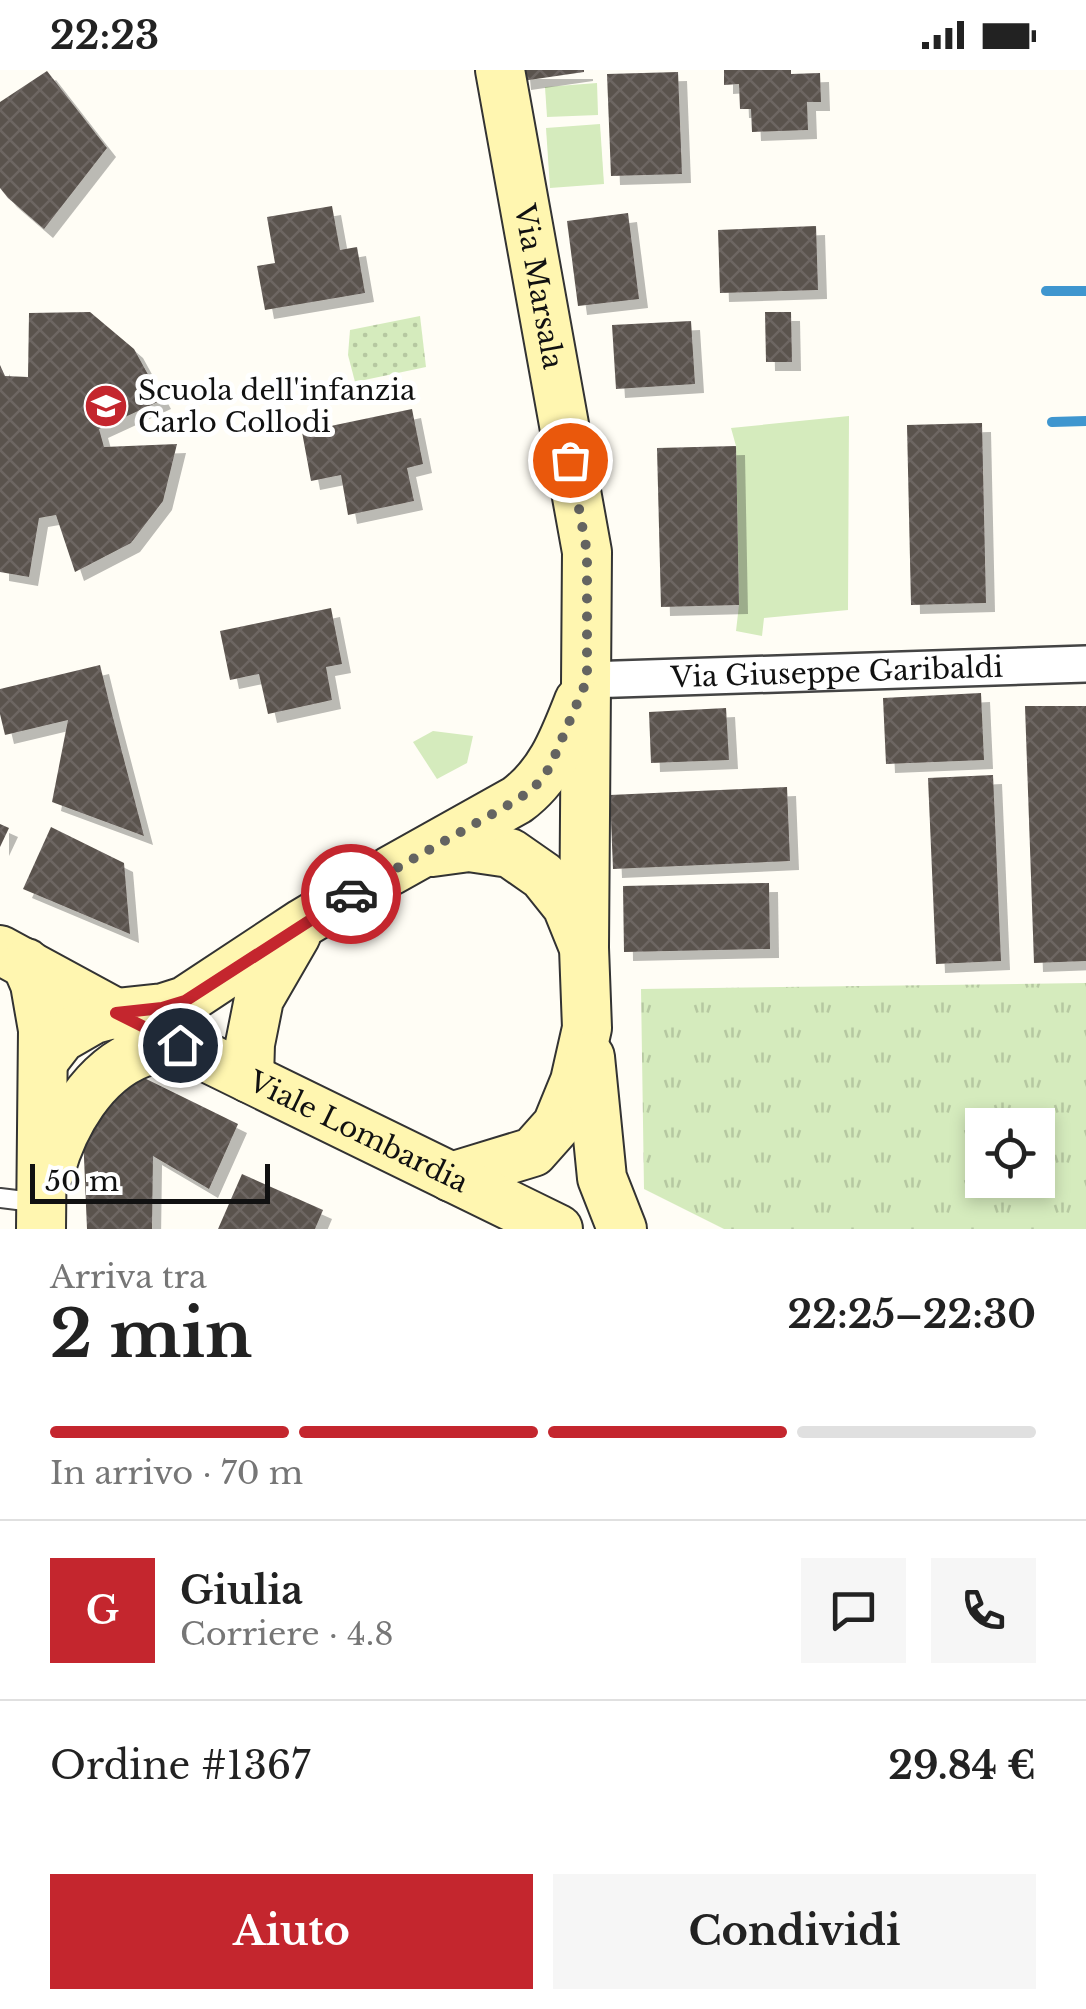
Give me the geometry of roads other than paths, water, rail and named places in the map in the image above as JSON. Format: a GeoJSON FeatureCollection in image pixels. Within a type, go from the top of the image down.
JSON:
{"type":"FeatureCollection","features":[{"type":"Feature","properties":{"kind":"main road","name":"Via Marsala"},"geometry":{"type":"LineString","coordinates":[[500,70],[587,552],[587,1028],[602,1178],[622,1229]]}},
{"type":"Feature","properties":{"kind":"main road","name":"Via Marsala"},"geometry":{"type":"LineString","coordinates":[[44,1060],[61,1038],[94,1018],[185,1001],[303,923],[517,800],[534,788],[550,767],[587,680]]}},
{"type":"Feature","properties":{"kind":"main road","name":"Via Marsala"},"geometry":{"type":"LineString","coordinates":[[424,853],[469,847],[510,853],[544,876],[568,906],[584,948]]}},
{"type":"Feature","properties":{"kind":"main road","name":"Via Marsala"},"geometry":{"type":"LineString","coordinates":[[249,1078],[250,1044],[259,999],[303,923]]}},
{"type":"Feature","properties":{"kind":"main road","name":"Viale Lombardia"},"geometry":{"type":"LineString","coordinates":[[13,957],[180,1045],[558,1229]]}},
{"type":"Feature","properties":{"kind":"main road"},"geometry":{"type":"LineString","coordinates":[[13,957],[40,1005],[44,1060],[27,1210]]}},
{"type":"Feature","properties":{"kind":"main road"},"geometry":{"type":"LineString","coordinates":[[27,1210],[75,1113],[109,1064],[116,1013]]}},
{"type":"Feature","properties":{"kind":"main road","name":"Via Marsala"},"geometry":{"type":"LineString","coordinates":[[451,1177],[533,1152],[558,1125],[575,1080],[587,1028]]}},
{"type":"Feature","properties":{"kind":"main road"},"geometry":{"type":"LineString","coordinates":[[102,1078],[138,1054],[180,1045]]}},
{"type":"Feature","properties":{"kind":"street","name":"Via Giuseppe Garibaldi"},"geometry":{"type":"LineString","coordinates":[[587,680],[1086,664]]}},
{"type":"Feature","properties":{"kind":"waterway"},"geometry":{"type":"LineString","coordinates":[[1046,291],[1086,291]]}},
{"type":"Feature","properties":{"kind":"waterway"},"geometry":{"type":"LineString","coordinates":[[1052,422],[1086,421]]}},
{"type":"Feature","properties":{"kind":"place","name":"Scuola dell'infanzia Carlo Collodi"},"geometry":{"type":"Point","coordinates":[106,406]}}]}
